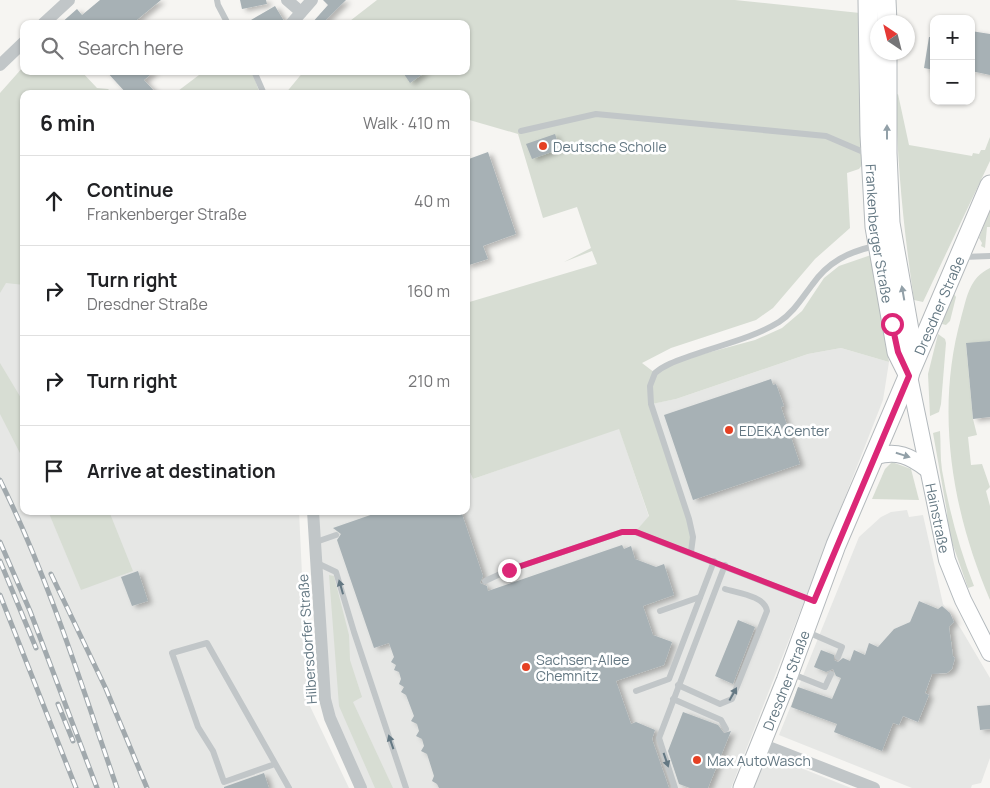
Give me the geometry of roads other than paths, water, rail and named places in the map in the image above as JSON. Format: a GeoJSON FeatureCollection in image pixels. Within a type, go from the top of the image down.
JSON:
{"type":"FeatureCollection","features":[{"type":"Feature","properties":{"kind":"main road","name":"Frankenberger Straße"},"geometry":{"type":"LineString","coordinates":[[868,0],[871,156],[878,245],[898,352],[909,376]]}},
{"type":"Feature","properties":{"kind":"main road"},"geometry":{"type":"LineString","coordinates":[[886,0],[887,15]]}},
{"type":"Feature","properties":{"kind":"main road","name":"Frankenberger Straße"},"geometry":{"type":"LineString","coordinates":[[887,60],[887,153],[890,223],[912,347],[909,376]]}},
{"type":"Feature","properties":{"kind":"main road","name":"Dresdner Straße"},"geometry":{"type":"LineString","coordinates":[[743,788],[789,673],[814,601],[990,185]]}},
{"type":"Feature","properties":{"kind":"main road","name":"Hainstraße"},"geometry":{"type":"LineString","coordinates":[[909,376],[938,523],[950,571],[989,646]]}},
{"type":"Feature","properties":{"kind":"main road"},"geometry":{"type":"LineString","coordinates":[[876,456],[887,453],[901,454],[908,456],[927,468]]}},
{"type":"Feature","properties":{"kind":"street"},"geometry":{"type":"LineString","coordinates":[[47,20],[69,0]]}},
{"type":"Feature","properties":{"kind":"street"},"geometry":{"type":"LineString","coordinates":[[288,0],[301,12]]}},
{"type":"Feature","properties":{"kind":"street"},"geometry":{"type":"LineString","coordinates":[[294,20],[312,0]]}},
{"type":"Feature","properties":{"kind":"street"},"geometry":{"type":"LineString","coordinates":[[0,65],[20,46]]}},
{"type":"Feature","properties":{"kind":"street","name":"Hilbersdorfer Straße"},"geometry":{"type":"LineString","coordinates":[[313,515],[325,699],[330,718],[361,788]]}},
{"type":"Feature","properties":{"kind":"street"},"geometry":{"type":"LineString","coordinates":[[761,744],[874,788]]}},
{"type":"Feature","properties":{"kind":"lane"},"geometry":{"type":"LineString","coordinates":[[218,0],[218,5],[226,20]]}},
{"type":"Feature","properties":{"kind":"lane"},"geometry":{"type":"LineString","coordinates":[[256,75],[262,90]]}},
{"type":"Feature","properties":{"kind":"lane"},"geometry":{"type":"LineString","coordinates":[[521,131],[596,114],[826,136],[871,156]]}},
{"type":"Feature","properties":{"kind":"lane"},"geometry":{"type":"LineString","coordinates":[[691,552],[693,537],[689,519],[652,404],[650,386],[655,373],[677,360],[759,332],[780,321],[798,304],[824,269],[838,258],[857,250],[878,245]]}},
{"type":"Feature","properties":{"kind":"lane"},"geometry":{"type":"LineString","coordinates":[[959,257],[990,256]]}},
{"type":"Feature","properties":{"kind":"lane"},"geometry":{"type":"LineString","coordinates":[[485,581],[509,570],[622,532],[636,532],[814,601]]}},
{"type":"Feature","properties":{"kind":"lane"},"geometry":{"type":"LineString","coordinates":[[316,542],[336,535]]}},
{"type":"Feature","properties":{"kind":"lane"},"geometry":{"type":"LineString","coordinates":[[636,691],[669,679],[714,561]]}},
{"type":"Feature","properties":{"kind":"lane"},"geometry":{"type":"LineString","coordinates":[[317,563],[336,572],[406,788]]}},
{"type":"Feature","properties":{"kind":"lane"},"geometry":{"type":"LineString","coordinates":[[675,788],[659,738],[725,565]]}},
{"type":"Feature","properties":{"kind":"lane"},"geometry":{"type":"LineString","coordinates":[[678,685],[720,704],[726,704],[732,699],[767,611],[766,606],[760,600],[725,590]]}},
{"type":"Feature","properties":{"kind":"lane"},"geometry":{"type":"LineString","coordinates":[[660,611],[700,597]]}},
{"type":"Feature","properties":{"kind":"lane"},"geometry":{"type":"LineString","coordinates":[[803,630],[842,646],[838,656]]}},
{"type":"Feature","properties":{"kind":"lane"},"geometry":{"type":"LineString","coordinates":[[275,764],[224,782],[213,751],[198,727],[172,653],[207,643],[290,788]]}},
{"type":"Feature","properties":{"kind":"lane"},"geometry":{"type":"LineString","coordinates":[[789,673],[826,686],[831,674]]}},
{"type":"Feature","properties":{"kind":"lane"},"geometry":{"type":"LineString","coordinates":[[673,698],[721,720],[726,729]]}},
{"type":"Feature","properties":{"kind":"railway"},"geometry":{"type":"LineString","coordinates":[[0,480],[18,517],[49,594],[117,788]]}},
{"type":"Feature","properties":{"kind":"railway"},"geometry":{"type":"LineString","coordinates":[[0,542],[30,611],[97,788]]}},
{"type":"Feature","properties":{"kind":"railway"},"geometry":{"type":"LineString","coordinates":[[0,561],[36,648]]}},
{"type":"Feature","properties":{"kind":"railway"},"geometry":{"type":"LineString","coordinates":[[51,574],[106,689],[147,788]]}},
{"type":"Feature","properties":{"kind":"railway"},"geometry":{"type":"LineString","coordinates":[[0,595],[76,788]]}},
{"type":"Feature","properties":{"kind":"railway"},"geometry":{"type":"LineString","coordinates":[[58,704],[73,741]]}},
{"type":"Feature","properties":{"kind":"place","name":"Deutsche Scholle"},"geometry":{"type":"Point","coordinates":[543,146]}},
{"type":"Feature","properties":{"kind":"place","name":"EDEKA Center"},"geometry":{"type":"Point","coordinates":[729,430]}},
{"type":"Feature","properties":{"kind":"place","name":"Sachsen-Allee Chemnitz"},"geometry":{"type":"Point","coordinates":[526,667]}},
{"type":"Feature","properties":{"kind":"place","name":"Max AutoWasch"},"geometry":{"type":"Point","coordinates":[697,760]}}]}
